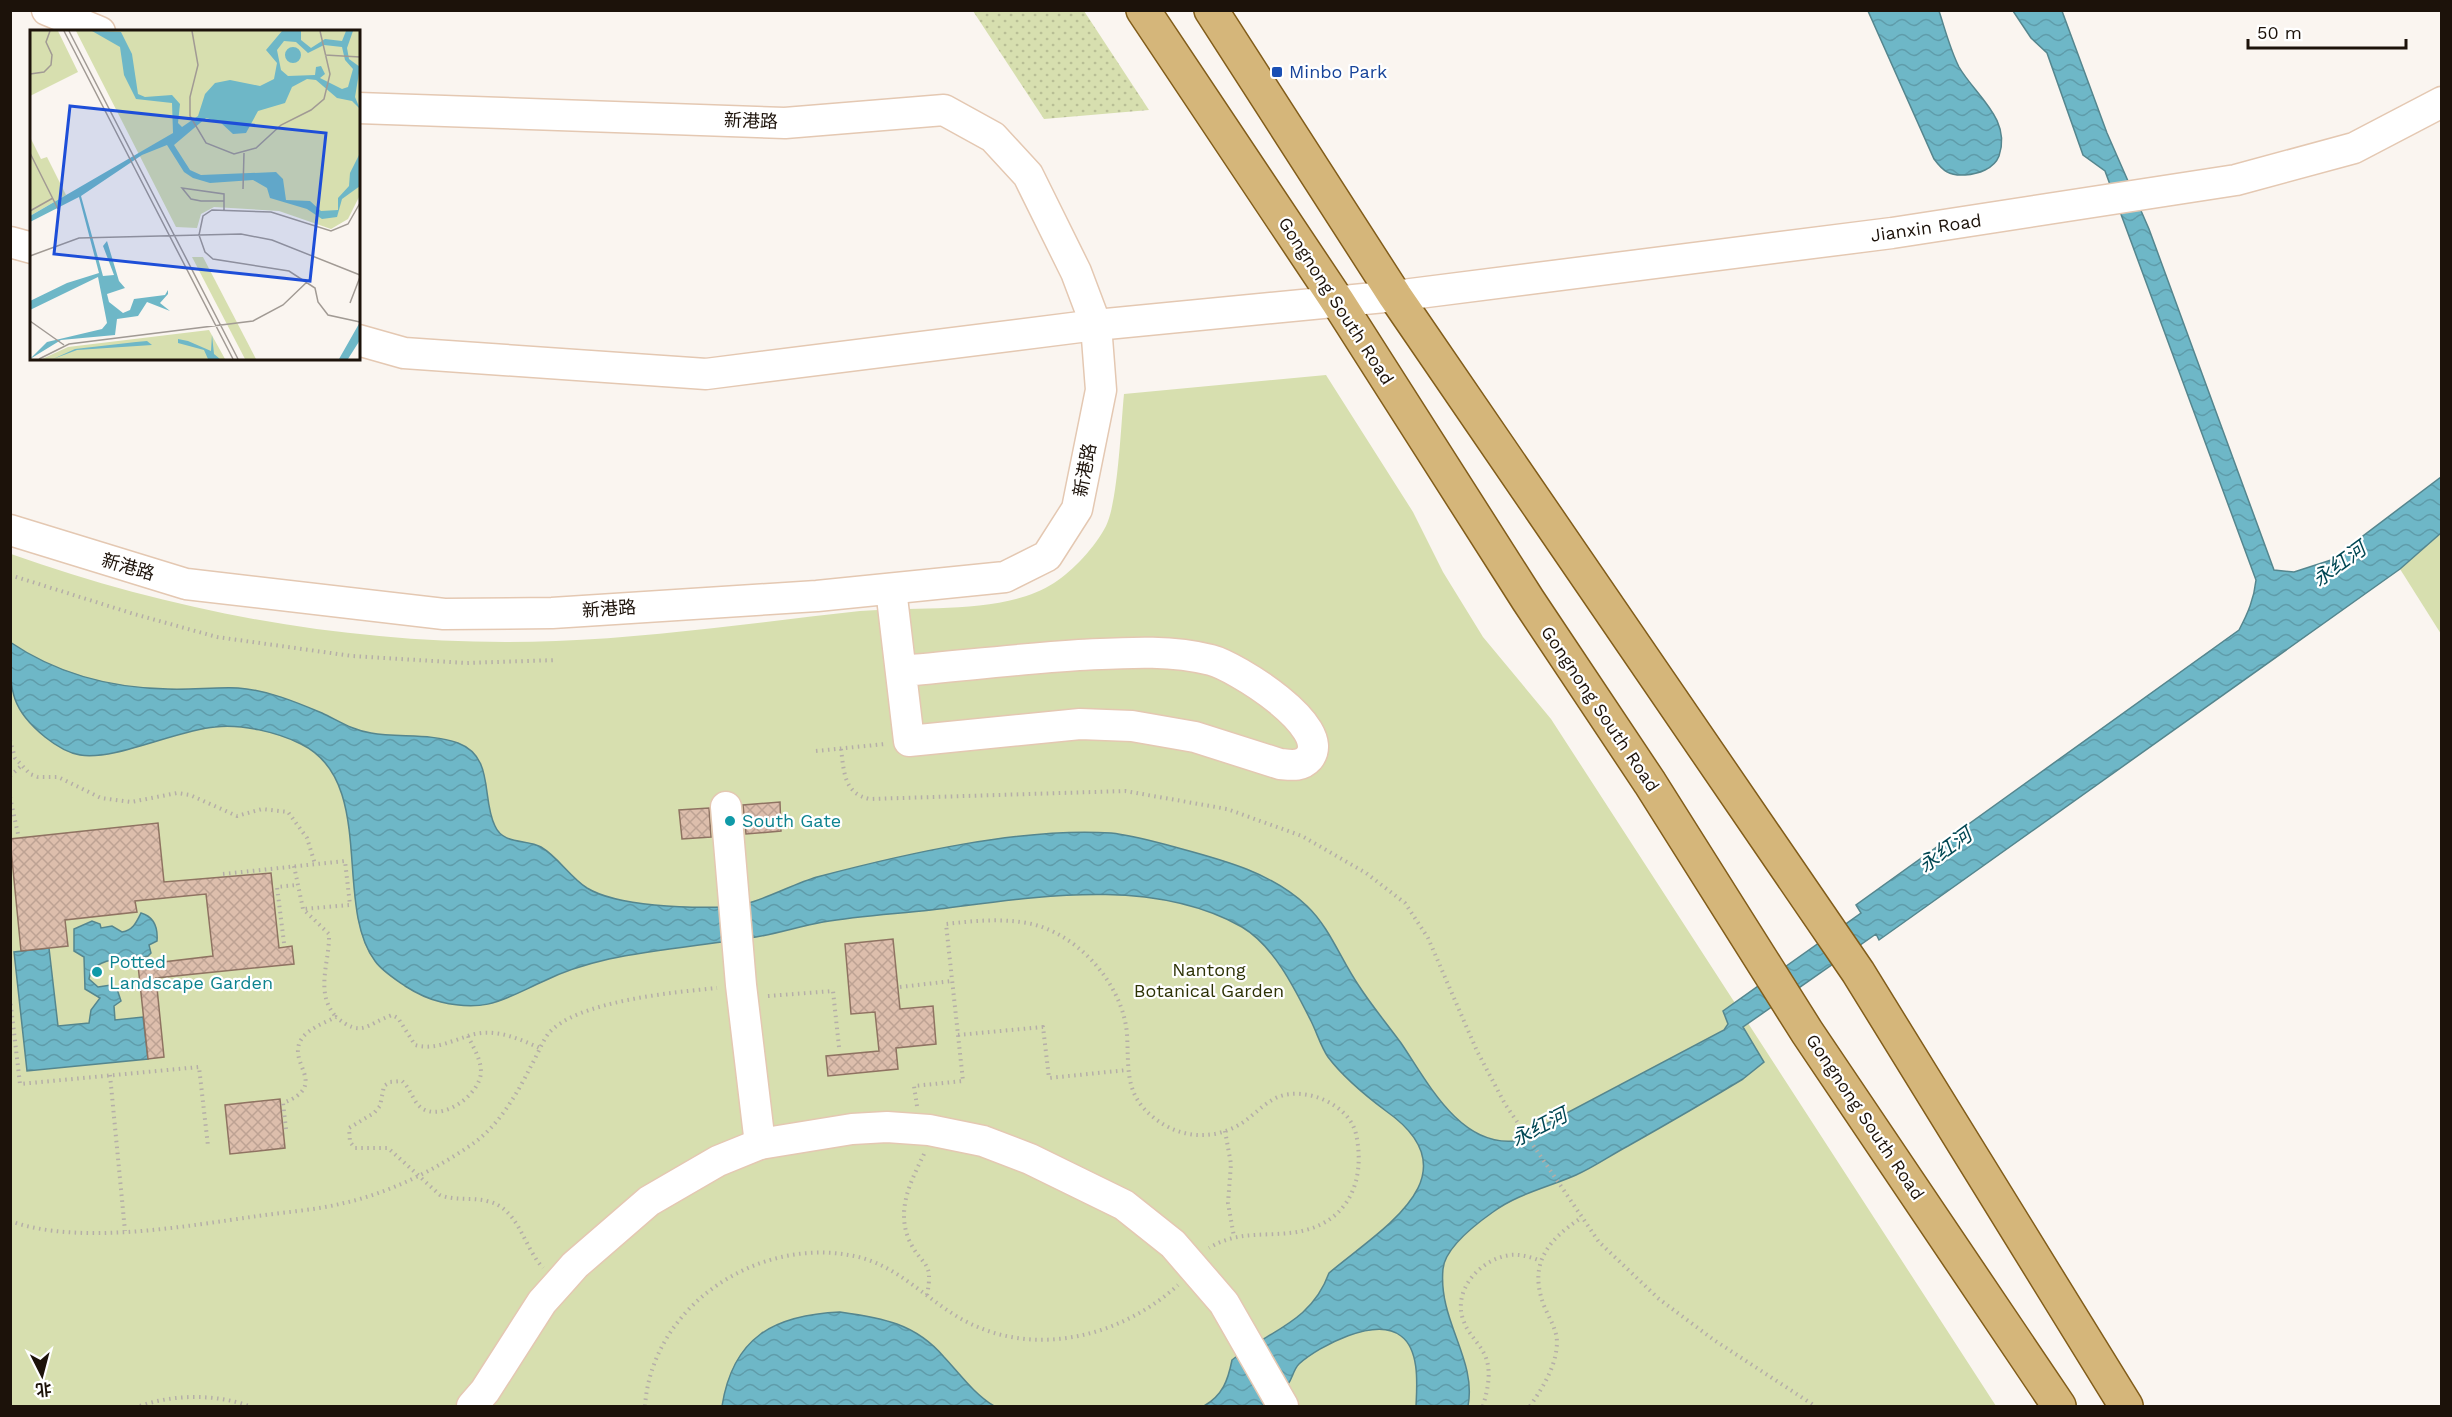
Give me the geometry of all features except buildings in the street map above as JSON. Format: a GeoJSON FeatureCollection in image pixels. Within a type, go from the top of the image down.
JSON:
{"type":"FeatureCollection","features":[{"type":"Feature","properties":{"kind":"main road","name":"Gongnong South Road"},"geometry":{"type":"LineString","coordinates":[[1143,10],[1338,302],[1528,600],[1650,783],[1807,1032],[2059,1407]]}},
{"type":"Feature","properties":{"kind":"main road"},"geometry":{"type":"LineString","coordinates":[[1211,10],[1395,296],[1858,972],[2126,1407]]}},
{"type":"Feature","properties":{"kind":"street"},"geometry":{"type":"LineString","coordinates":[[47,10],[95,30]]}},
{"type":"Feature","properties":{"kind":"street","name":"Jianxin Road"},"geometry":{"type":"LineString","coordinates":[[360,341],[404,353],[706,374],[1096,325],[1395,296],[1892,233],[2236,180],[2354,148],[2442,102]]}},
{"type":"Feature","properties":{"kind":"street","name":"新港路"},"geometry":{"type":"LineString","coordinates":[[10,530],[186,584],[444,614],[552,613],[891,589],[1005,577],[1047,556],[1077,509],[1101,390],[1096,325],[1076,272],[1028,175],[993,137],[944,110],[785,123],[360,108]]}},
{"type":"Feature","properties":{"kind":"street"},"geometry":{"type":"LineString","coordinates":[[10,242],[30,247]]}},
{"type":"Feature","properties":{"kind":"street"},"geometry":{"type":"LineString","coordinates":[[891,589],[909,741],[1080,724],[1132,726],[1195,737],[1280,764],[1295,766],[1305,762],[1312,754],[1308,729],[1265,689],[1240,671],[1212,660],[1156,653],[1120,653],[901,671]]}},
{"type":"Feature","properties":{"kind":"street"},"geometry":{"type":"LineString","coordinates":[[726,807],[741,980],[760,1144]]}},
{"type":"Feature","properties":{"kind":"street"},"geometry":{"type":"LineString","coordinates":[[472,1407],[485,1391],[542,1302],[575,1265],[649,1201],[718,1161],[760,1144],[852,1129],[929,1130],[983,1141],[1030,1159],[1124,1205],[1173,1244],[1224,1303],[1243,1331],[1283,1407]]}},
{"type":"Feature","properties":{"kind":"path"},"geometry":{"type":"LineString","coordinates":[[10,574],[135,614],[218,637],[352,656],[466,663],[557,660]]}},
{"type":"Feature","properties":{"kind":"path"},"geometry":{"type":"LineString","coordinates":[[10,740],[15,758],[30,774],[38,777],[58,777],[88,793],[117,802],[131,802],[177,793],[190,795],[237,816],[262,809],[288,812],[307,838],[315,864]]}},
{"type":"Feature","properties":{"kind":"path"},"geometry":{"type":"LineString","coordinates":[[816,751],[909,741]]}},
{"type":"Feature","properties":{"kind":"path"},"geometry":{"type":"LineString","coordinates":[[842,749],[844,773],[850,790],[858,796],[870,799],[1125,791],[1227,809],[1302,836],[1366,873],[1405,903],[1428,938],[1477,1051],[1518,1125],[1599,1242],[1659,1299],[1714,1341],[1815,1407]]}},
{"type":"Feature","properties":{"kind":"path"},"geometry":{"type":"LineString","coordinates":[[10,776],[21,766]]}},
{"type":"Feature","properties":{"kind":"path"},"geometry":{"type":"LineString","coordinates":[[10,797],[18,834]]}},
{"type":"Feature","properties":{"kind":"path"},"geometry":{"type":"LineString","coordinates":[[223,874],[345,861],[350,905],[303,909]]}},
{"type":"Feature","properties":{"kind":"path"},"geometry":{"type":"LineString","coordinates":[[294,866],[296,885],[303,909],[329,934],[329,946],[324,965],[324,984],[330,1010],[349,1028],[368,1028],[392,1015],[398,1018],[415,1045],[427,1048],[468,1036],[494,1033],[515,1037],[540,1048]]}},
{"type":"Feature","properties":{"kind":"path"},"geometry":{"type":"LineString","coordinates":[[284,943],[277,887],[296,885]]}},
{"type":"Feature","properties":{"kind":"path"},"geometry":{"type":"LineString","coordinates":[[10,1221],[44,1231],[125,1231],[200,1224],[343,1203],[420,1175],[473,1144],[489,1131],[508,1104],[549,1033],[571,1019],[597,1009],[661,994],[741,980],[832,991],[839,1047]]}},
{"type":"Feature","properties":{"kind":"path"},"geometry":{"type":"LineString","coordinates":[[900,987],[952,981]]}},
{"type":"Feature","properties":{"kind":"path"},"geometry":{"type":"LineString","coordinates":[[10,998],[20,1084],[199,1067],[208,1146]]}},
{"type":"Feature","properties":{"kind":"path"},"geometry":{"type":"LineString","coordinates":[[286,1129],[283,1103],[297,1097],[305,1088],[307,1078],[298,1055],[298,1044],[304,1034],[336,1017]]}},
{"type":"Feature","properties":{"kind":"path"},"geometry":{"type":"LineString","coordinates":[[958,1035],[1043,1027],[1049,1078],[1126,1070]]}},
{"type":"Feature","properties":{"kind":"path"},"geometry":{"type":"LineString","coordinates":[[468,1036],[480,1064],[481,1074],[470,1094],[462,1102],[446,1109],[428,1111],[422,1109],[406,1084],[398,1080],[384,1086],[380,1106],[374,1113],[349,1128],[350,1142],[355,1148],[388,1148],[406,1167],[420,1175],[440,1195],[449,1199],[485,1200],[508,1213],[536,1261],[560,1282]]}},
{"type":"Feature","properties":{"kind":"path"},"geometry":{"type":"LineString","coordinates":[[110,1075],[125,1231]]}},
{"type":"Feature","properties":{"kind":"path"},"geometry":{"type":"LineString","coordinates":[[927,1295],[928,1267],[909,1240],[904,1208],[905,1194],[925,1151],[929,1130]]}},
{"type":"Feature","properties":{"kind":"path"},"geometry":{"type":"LineString","coordinates":[[1225,1131],[1231,1164],[1228,1203],[1234,1237]]}},
{"type":"Feature","properties":{"kind":"path"},"geometry":{"type":"LineString","coordinates":[[1530,1407],[1543,1388],[1555,1362],[1557,1340],[1539,1288],[1537,1272],[1558,1233],[1581,1218]]}},
{"type":"Feature","properties":{"kind":"path"},"geometry":{"type":"LineString","coordinates":[[1483,1407],[1490,1374],[1487,1360],[1463,1321],[1462,1294],[1474,1274],[1495,1259],[1521,1255],[1541,1261]]}},
{"type":"Feature","properties":{"kind":"path"},"geometry":{"type":"LineString","coordinates":[[140,1407],[170,1400],[214,1397],[249,1407]]}},
{"type":"Feature","properties":{"kind":"green space"},"geometry":{"type":"Polygon","coordinates":[[[973,11],[1084,11],[1149,110],[1044,119],[973,11]]]}},
{"type":"Feature","properties":{"kind":"green space","name":"Nantong Botanical Garden"},"geometry":{"type":"Polygon","coordinates":[[[1326,375],[1413,512],[1443,572],[1483,637],[1551,719],[1996,1406],[11,1406],[11,554],[77,576],[211,611],[348,633],[417,639],[487,642],[594,639],[670,633],[860,611],[987,605],[1034,593],[1054,583],[1076,565],[1101,534],[1110,515],[1113,499],[1124,394],[1326,375]]]}},
{"type":"Feature","properties":{"kind":"green space"},"geometry":{"type":"Polygon","coordinates":[[[2441,533],[2441,634],[2400,569],[2441,533]]]}},
{"type":"Feature","properties":{"kind":"water"},"geometry":{"type":"Polygon","coordinates":[[[1868,11],[1939,11],[1959,67],[1996,119],[2002,143],[1997,161],[1985,170],[1955,175],[1944,170],[1934,159],[1868,11]]]}},
{"type":"Feature","properties":{"kind":"water","name":"永红河"},"geometry":{"type":"Polygon","coordinates":[[[2013,11],[2062,11],[2107,133],[2149,229],[2274,570],[2294,572],[2331,560],[2441,477],[2441,533],[2400,569],[1879,940],[1876,934],[1743,1027],[1764,1062],[1743,1079],[1589,1168],[1502,1206],[1470,1230],[1449,1252],[1443,1269],[1446,1306],[1467,1372],[1468,1406],[1416,1406],[1416,1369],[1412,1350],[1401,1336],[1377,1329],[1363,1331],[1333,1342],[1308,1357],[1297,1366],[1286,1387],[1265,1406],[1204,1406],[1216,1397],[1224,1386],[1232,1360],[1300,1315],[1321,1290],[1329,1273],[1394,1219],[1411,1200],[1422,1179],[1423,1157],[1412,1135],[1355,1086],[1334,1064],[1326,1053],[1291,982],[1264,945],[1242,927],[1206,911],[1169,901],[1129,896],[1089,894],[1008,900],[836,920],[756,937],[627,956],[568,971],[495,1002],[471,1006],[457,1005],[422,996],[405,986],[375,961],[363,937],[356,909],[347,814],[339,786],[324,762],[301,744],[259,730],[225,726],[183,733],[110,754],[80,755],[57,746],[45,737],[17,705],[11,684],[10,642],[66,671],[106,682],[147,688],[249,689],[292,701],[364,732],[437,738],[458,743],[470,749],[482,768],[491,815],[499,832],[509,839],[541,847],[587,888],[600,894],[635,903],[693,907],[736,906],[759,900],[817,877],[925,851],[1040,834],[1076,832],[1119,834],[1207,856],[1260,875],[1293,894],[1307,906],[1329,934],[1364,993],[1447,1108],[1477,1133],[1494,1140],[1514,1141],[1724,1030],[1728,1024],[1723,1011],[1861,913],[1856,905],[2239,630],[2245,618],[2256,580],[2105,171],[2083,155],[2047,53],[2031,38],[2013,11]]]}},
{"type":"Feature","properties":{"kind":"water"},"geometry":{"type":"Polygon","coordinates":[[[141,913],[150,917],[156,927],[157,941],[149,945],[151,953],[148,956],[134,959],[134,964],[116,960],[106,961],[91,970],[89,979],[98,987],[111,985],[117,989],[121,1001],[114,1006],[115,1020],[143,1017],[148,1059],[27,1071],[14,952],[49,948],[58,1026],[89,1023],[91,1010],[100,998],[85,989],[84,957],[74,951],[74,929],[92,921],[100,924],[101,928],[112,926],[122,932],[132,928],[141,913]]]}},
{"type":"Feature","properties":{"kind":"water"},"geometry":{"type":"Polygon","coordinates":[[[840,1312],[884,1320],[921,1336],[974,1390],[994,1406],[722,1406],[736,1363],[760,1334],[795,1318],[840,1312]]]}},
{"type":"Feature","properties":{"kind":"place","name":"Minbo Park"},"geometry":{"type":"Point","coordinates":[1277,72]}},
{"type":"Feature","properties":{"kind":"place","name":"South Gate"},"geometry":{"type":"Point","coordinates":[730,821]}},
{"type":"Feature","properties":{"kind":"place","name":"Potted Landscape Garden"},"geometry":{"type":"Point","coordinates":[97,972]}}]}
